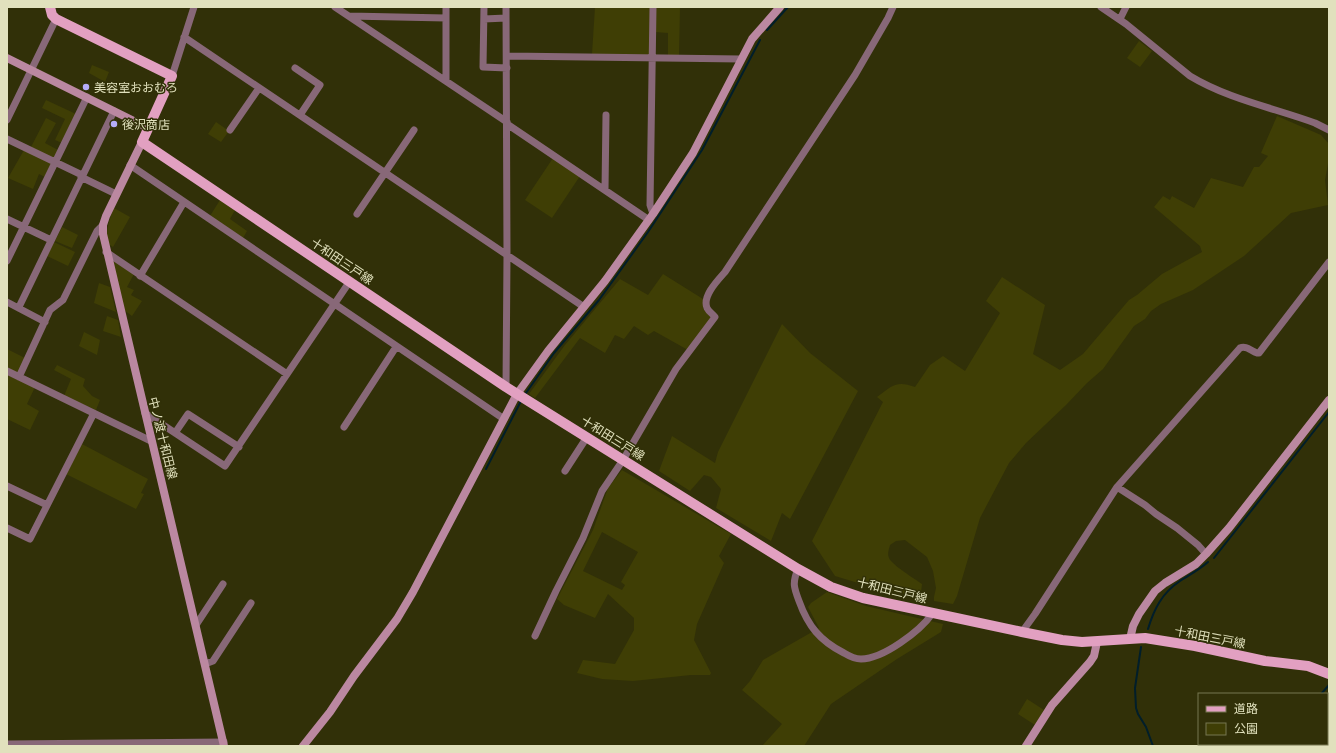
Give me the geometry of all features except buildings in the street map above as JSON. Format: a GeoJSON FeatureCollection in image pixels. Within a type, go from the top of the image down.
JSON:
{"type":"FeatureCollection","features":[{"type":"Feature","properties":{"kind":"main road"},"geometry":{"type":"LineString","coordinates":[[50,7],[52,15],[56,19],[172,76],[168,88],[142,142]]}},
{"type":"Feature","properties":{"kind":"main road","name":"十和田三戸線"},"geometry":{"type":"LineString","coordinates":[[142,142],[506,387],[798,569],[831,586],[863,598],[932,614],[1062,640],[1097,642],[1145,638],[1195,646],[1266,661],[1308,666],[1329,674]]}},
{"type":"Feature","properties":{"kind":"street"},"geometry":{"type":"LineString","coordinates":[[172,76],[194,7]]}},
{"type":"Feature","properties":{"kind":"street"},"geometry":{"type":"LineString","coordinates":[[335,7],[605,190],[651,217]]}},
{"type":"Feature","properties":{"kind":"street"},"geometry":{"type":"LineString","coordinates":[[446,7],[446,81]]}},
{"type":"Feature","properties":{"kind":"street"},"geometry":{"type":"LineString","coordinates":[[484,7],[483,66],[507,68]]}},
{"type":"Feature","properties":{"kind":"street"},"geometry":{"type":"LineString","coordinates":[[506,7],[506,387]]}},
{"type":"Feature","properties":{"kind":"street"},"geometry":{"type":"LineString","coordinates":[[651,217],[652,7]]}},
{"type":"Feature","properties":{"kind":"street"},"geometry":{"type":"LineString","coordinates":[[303,746],[330,712],[358,670],[397,619],[413,592],[517,394],[548,351],[584,307],[651,217],[696,147],[752,39],[780,7]]}},
{"type":"Feature","properties":{"kind":"street"},"geometry":{"type":"LineString","coordinates":[[535,636],[583,538],[602,491],[623,460],[676,368],[716,317],[708,311],[706,306],[710,291],[725,272],[836,105],[855,75],[893,7]]}},
{"type":"Feature","properties":{"kind":"street"},"geometry":{"type":"LineString","coordinates":[[1101,7],[1120,19],[1190,76],[1200,82],[1220,91],[1316,123],[1329,130]]}},
{"type":"Feature","properties":{"kind":"street"},"geometry":{"type":"LineString","coordinates":[[1120,19],[1126,7]]}},
{"type":"Feature","properties":{"kind":"street"},"geometry":{"type":"LineString","coordinates":[[349,16],[446,18]]}},
{"type":"Feature","properties":{"kind":"street"},"geometry":{"type":"LineString","coordinates":[[484,19],[506,18]]}},
{"type":"Feature","properties":{"kind":"street"},"geometry":{"type":"LineString","coordinates":[[7,120],[56,19]]}},
{"type":"Feature","properties":{"kind":"street"},"geometry":{"type":"LineString","coordinates":[[184,37],[584,307]]}},
{"type":"Feature","properties":{"kind":"street"},"geometry":{"type":"LineString","coordinates":[[507,56],[741,59]]}},
{"type":"Feature","properties":{"kind":"street"},"geometry":{"type":"LineString","coordinates":[[7,58],[148,128]]}},
{"type":"Feature","properties":{"kind":"street"},"geometry":{"type":"LineString","coordinates":[[295,68],[320,85],[300,115]]}},
{"type":"Feature","properties":{"kind":"street"},"geometry":{"type":"LineString","coordinates":[[230,130],[259,88]]}},
{"type":"Feature","properties":{"kind":"street"},"geometry":{"type":"LineString","coordinates":[[7,261],[87,97]]}},
{"type":"Feature","properties":{"kind":"street"},"geometry":{"type":"LineString","coordinates":[[19,308],[114,111]]}},
{"type":"Feature","properties":{"kind":"street"},"geometry":{"type":"LineString","coordinates":[[605,190],[606,115]]}},
{"type":"Feature","properties":{"kind":"street"},"geometry":{"type":"LineString","coordinates":[[357,214],[414,130]]}},
{"type":"Feature","properties":{"kind":"street"},"geometry":{"type":"LineString","coordinates":[[7,139],[116,194]]}},
{"type":"Feature","properties":{"kind":"street","name":"中ノ渡十和田線"},"geometry":{"type":"LineString","coordinates":[[142,142],[106,216],[103,225],[103,234],[106,252],[224,744]]}},
{"type":"Feature","properties":{"kind":"street"},"geometry":{"type":"LineString","coordinates":[[130,165],[504,419]]}},
{"type":"Feature","properties":{"kind":"street"},"geometry":{"type":"LineString","coordinates":[[140,276],[184,202]]}},
{"type":"Feature","properties":{"kind":"street"},"geometry":{"type":"LineString","coordinates":[[7,219],[51,240]]}},
{"type":"Feature","properties":{"kind":"street"},"geometry":{"type":"LineString","coordinates":[[19,377],[50,310],[63,300],[96,231],[103,225]]}},
{"type":"Feature","properties":{"kind":"street"},"geometry":{"type":"LineString","coordinates":[[106,252],[287,374]]}},
{"type":"Feature","properties":{"kind":"street"},"geometry":{"type":"LineString","coordinates":[[1022,632],[1117,487],[1240,348],[1246,347],[1259,353],[1329,262]]}},
{"type":"Feature","properties":{"kind":"street"},"geometry":{"type":"LineString","coordinates":[[145,413],[224,466],[239,447],[350,281]]}},
{"type":"Feature","properties":{"kind":"street"},"geometry":{"type":"LineString","coordinates":[[7,302],[45,322]]}},
{"type":"Feature","properties":{"kind":"street"},"geometry":{"type":"LineString","coordinates":[[344,427],[396,347]]}},
{"type":"Feature","properties":{"kind":"street"},"geometry":{"type":"LineString","coordinates":[[7,371],[151,441]]}},
{"type":"Feature","properties":{"kind":"street"},"geometry":{"type":"LineString","coordinates":[[1130,639],[1133,626],[1139,614],[1155,591],[1196,564],[1206,554],[1229,528],[1329,400]]}},
{"type":"Feature","properties":{"kind":"street"},"geometry":{"type":"LineString","coordinates":[[7,528],[30,539],[94,413]]}},
{"type":"Feature","properties":{"kind":"street"},"geometry":{"type":"LineString","coordinates":[[175,433],[188,414],[239,447]]}},
{"type":"Feature","properties":{"kind":"street"},"geometry":{"type":"LineString","coordinates":[[564,471],[587,437]]}},
{"type":"Feature","properties":{"kind":"street"},"geometry":{"type":"LineString","coordinates":[[7,486],[47,505]]}},
{"type":"Feature","properties":{"kind":"street"},"geometry":{"type":"LineString","coordinates":[[1117,487],[1177,528],[1198,545],[1206,554]]}},
{"type":"Feature","properties":{"kind":"street"},"geometry":{"type":"LineString","coordinates":[[798,569],[794,578],[794,589],[807,621],[813,630],[833,648],[853,658],[868,658],[885,652],[900,644],[927,622],[932,614]]}},
{"type":"Feature","properties":{"kind":"street"},"geometry":{"type":"LineString","coordinates":[[196,625],[223,584]]}},
{"type":"Feature","properties":{"kind":"street"},"geometry":{"type":"LineString","coordinates":[[205,664],[213,661],[251,603]]}},
{"type":"Feature","properties":{"kind":"street"},"geometry":{"type":"LineString","coordinates":[[1026,746],[1052,705],[1090,662],[1094,656],[1097,642]]}},
{"type":"Feature","properties":{"kind":"street"},"geometry":{"type":"LineString","coordinates":[[7,744],[224,744]]}},
{"type":"Feature","properties":{"kind":"green space"},"geometry":{"type":"Polygon","coordinates":[[[595,7],[650,7],[649,55],[592,54],[595,7]]]}},
{"type":"Feature","properties":{"kind":"green space"},"geometry":{"type":"Polygon","coordinates":[[[655,7],[680,7],[679,56],[668,56],[668,33],[655,32],[655,7]]]}},
{"type":"Feature","properties":{"kind":"green space"},"geometry":{"type":"Polygon","coordinates":[[[1139,41],[1152,51],[1140,67],[1127,58],[1139,41]]]}},
{"type":"Feature","properties":{"kind":"green space"},"geometry":{"type":"Polygon","coordinates":[[[92,65],[109,72],[105,82],[89,73],[92,65]]]}},
{"type":"Feature","properties":{"kind":"green space"},"geometry":{"type":"Polygon","coordinates":[[[46,100],[76,114],[62,143],[55,140],[65,119],[42,108],[46,100]]]}},
{"type":"Feature","properties":{"kind":"green space"},"geometry":{"type":"Polygon","coordinates":[[[1277,116],[1321,135],[1329,144],[1329,158],[1325,180],[1328,205],[1291,213],[1244,256],[1193,290],[1161,304],[1151,311],[1145,319],[1134,326],[1103,369],[1026,443],[1009,463],[980,518],[957,596],[953,604],[934,601],[936,588],[933,571],[927,557],[905,540],[896,541],[890,545],[888,556],[894,564],[922,584],[921,592],[916,596],[868,586],[835,576],[812,541],[883,402],[877,397],[894,385],[903,384],[915,387],[930,365],[943,356],[965,371],[1000,313],[986,301],[1002,277],[1045,305],[1033,354],[1060,370],[1083,354],[1129,300],[1162,274],[1202,252],[1200,246],[1154,207],[1163,196],[1170,200],[1172,196],[1194,208],[1211,178],[1243,187],[1254,167],[1259,167],[1268,156],[1261,153],[1277,116]]]}},
{"type":"Feature","properties":{"kind":"green space"},"geometry":{"type":"Polygon","coordinates":[[[46,118],[56,123],[45,143],[58,150],[53,159],[31,147],[46,118]]]}},
{"type":"Feature","properties":{"kind":"green space"},"geometry":{"type":"Polygon","coordinates":[[[216,122],[229,131],[221,142],[208,134],[216,122]]]}},
{"type":"Feature","properties":{"kind":"green space"},"geometry":{"type":"Polygon","coordinates":[[[24,150],[52,163],[45,177],[39,174],[33,189],[8,178],[24,150]]]}},
{"type":"Feature","properties":{"kind":"green space"},"geometry":{"type":"Polygon","coordinates":[[[553,158],[580,176],[552,218],[525,200],[553,158]]]}},
{"type":"Feature","properties":{"kind":"green space"},"geometry":{"type":"Polygon","coordinates":[[[220,200],[235,210],[230,219],[247,231],[243,238],[210,216],[220,200]]]}},
{"type":"Feature","properties":{"kind":"green space"},"geometry":{"type":"Polygon","coordinates":[[[114,208],[130,217],[113,247],[107,243],[107,234],[108,225],[114,208]]]}},
{"type":"Feature","properties":{"kind":"green space"},"geometry":{"type":"Polygon","coordinates":[[[62,227],[78,235],[72,248],[55,241],[62,227]]]}},
{"type":"Feature","properties":{"kind":"green space"},"geometry":{"type":"Polygon","coordinates":[[[54,242],[75,252],[68,266],[47,256],[54,242]]]}},
{"type":"Feature","properties":{"kind":"green space"},"geometry":{"type":"Polygon","coordinates":[[[112,260],[134,274],[127,287],[134,290],[131,295],[142,301],[132,316],[124,310],[112,260]]]}},
{"type":"Feature","properties":{"kind":"green space"},"geometry":{"type":"Polygon","coordinates":[[[663,274],[703,299],[703,309],[712,317],[688,350],[654,331],[648,335],[634,326],[624,339],[615,335],[605,353],[580,338],[535,398],[529,394],[565,345],[620,279],[648,295],[663,274]]]}},
{"type":"Feature","properties":{"kind":"green space"},"geometry":{"type":"Polygon","coordinates":[[[99,283],[110,287],[116,312],[94,303],[99,283]]]}},
{"type":"Feature","properties":{"kind":"green space"},"geometry":{"type":"Polygon","coordinates":[[[107,316],[118,320],[121,337],[103,331],[107,316]]]}},
{"type":"Feature","properties":{"kind":"green space"},"geometry":{"type":"Polygon","coordinates":[[[782,324],[810,353],[858,391],[790,519],[782,513],[771,541],[716,508],[721,489],[711,477],[704,475],[690,491],[659,471],[672,436],[715,463],[718,452],[782,324]]]}},
{"type":"Feature","properties":{"kind":"green space"},"geometry":{"type":"Polygon","coordinates":[[[84,332],[100,340],[97,355],[79,346],[84,332]]]}},
{"type":"Feature","properties":{"kind":"green space"},"geometry":{"type":"Polygon","coordinates":[[[7,349],[25,358],[18,373],[7,368],[7,349]]]}},
{"type":"Feature","properties":{"kind":"green space"},"geometry":{"type":"Polygon","coordinates":[[[57,365],[85,379],[83,386],[92,396],[100,400],[96,410],[64,396],[71,379],[54,370],[57,365]]]}},
{"type":"Feature","properties":{"kind":"green space"},"geometry":{"type":"Polygon","coordinates":[[[7,374],[35,387],[27,404],[39,411],[30,430],[7,419],[7,374]]]}},
{"type":"Feature","properties":{"kind":"green space"},"geometry":{"type":"Polygon","coordinates":[[[82,444],[148,479],[141,493],[144,494],[136,509],[66,474],[82,444]]]}},
{"type":"Feature","properties":{"kind":"green space"},"geometry":{"type":"Polygon","coordinates":[[[622,470],[731,534],[719,556],[724,563],[697,624],[694,640],[711,673],[710,675],[691,675],[633,681],[602,679],[577,673],[583,660],[615,664],[634,630],[634,618],[608,594],[595,618],[564,605],[557,599],[593,530],[608,488],[622,470]],[[602,532],[583,571],[622,590],[625,585],[621,582],[638,552],[602,532]]]}},
{"type":"Feature","properties":{"kind":"green space"},"geometry":{"type":"Polygon","coordinates":[[[827,592],[866,606],[943,624],[941,632],[897,659],[831,704],[804,746],[762,746],[782,724],[742,690],[750,681],[763,660],[819,628],[808,607],[811,603],[827,592]]]}},
{"type":"Feature","properties":{"kind":"green space"},"geometry":{"type":"Polygon","coordinates":[[[1027,699],[1044,710],[1035,725],[1018,714],[1027,699]]]}},
{"type":"Feature","properties":{"kind":"waterway"},"geometry":{"type":"LineString","coordinates":[[767,30],[788,7]]}},
{"type":"Feature","properties":{"kind":"waterway"},"geometry":{"type":"LineString","coordinates":[[526,393],[554,353],[599,300],[648,232],[702,150],[760,40]]}},
{"type":"Feature","properties":{"kind":"waterway"},"geometry":{"type":"LineString","coordinates":[[486,469],[521,401]]}},
{"type":"Feature","properties":{"kind":"waterway"},"geometry":{"type":"LineString","coordinates":[[1214,558],[1329,412]]}},
{"type":"Feature","properties":{"kind":"waterway"},"geometry":{"type":"LineString","coordinates":[[1148,629],[1156,608],[1168,591],[1208,562]]}},
{"type":"Feature","properties":{"kind":"waterway"},"geometry":{"type":"LineString","coordinates":[[1141,647],[1135,688],[1136,708],[1146,727],[1153,746]]}},
{"type":"Feature","properties":{"kind":"waterway"},"geometry":{"type":"LineString","coordinates":[[1322,693],[1329,685]]}},
{"type":"Feature","properties":{"kind":"place","name":"美容室おおむろ"},"geometry":{"type":"Point","coordinates":[86,87]}},
{"type":"Feature","properties":{"kind":"place","name":"後沢商店"},"geometry":{"type":"Point","coordinates":[114,124]}}]}
